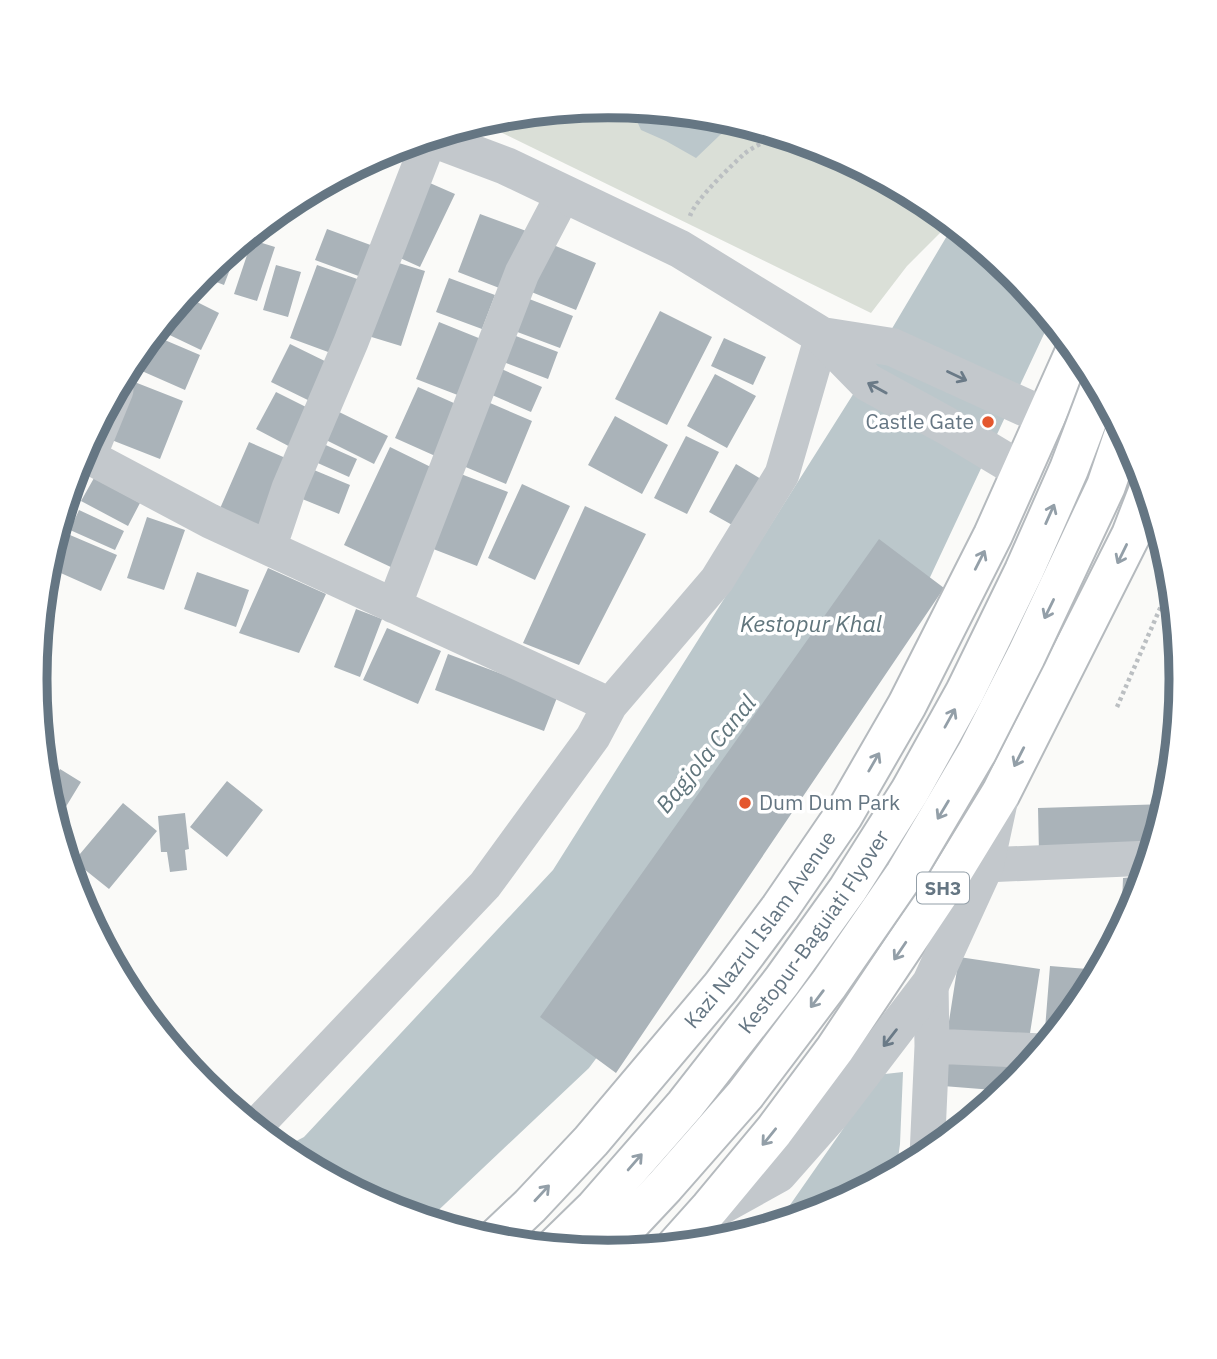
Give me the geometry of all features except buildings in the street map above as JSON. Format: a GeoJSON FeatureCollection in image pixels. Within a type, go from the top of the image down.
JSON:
{"type":"FeatureCollection","features":[{"type":"Feature","properties":{"kind":"main road","name":"Kazi Nazrul Islam Avenue"},"geometry":{"type":"LineString","coordinates":[[504,1231],[591,1141],[721,987],[835,828],[907,705],[992,535],[1070,362]]}},
{"type":"Feature","properties":{"kind":"main road","name":"Kestopur-Baguiati Flyover"},"geometry":{"type":"LineString","coordinates":[[564,1239],[595,1208],[685,1105],[782,981],[855,878],[965,692],[1024,572],[1064,482],[1095,399]]}},
{"type":"Feature","properties":{"kind":"main road","name":"Kestopur-Baguiati Flyover"},"geometry":{"type":"LineString","coordinates":[[614,1241],[666,1186],[745,1095],[829,984],[905,874],[977,752],[1026,656],[1105,486],[1119,447]]}},
{"type":"Feature","properties":{"kind":"main road","name":"SH3"},"geometry":{"type":"LineString","coordinates":[[686,1235],[774,1131],[835,1049],[946,883],[1001,793],[1131,535],[1142,506]]}},
{"type":"Feature","properties":{"kind":"street"},"geometry":{"type":"LineString","coordinates":[[445,143],[506,166],[680,249],[822,337],[867,382],[1021,471]]}},
{"type":"Feature","properties":{"kind":"street"},"geometry":{"type":"LineString","coordinates":[[269,548],[289,488],[351,342],[425,149]]}},
{"type":"Feature","properties":{"kind":"street"},"geometry":{"type":"LineString","coordinates":[[394,606],[522,274],[564,193]]}},
{"type":"Feature","properties":{"kind":"street"},"geometry":{"type":"LineString","coordinates":[[822,337],[892,347],[1046,417]]}},
{"type":"Feature","properties":{"kind":"street"},"geometry":{"type":"LineString","coordinates":[[261,1120],[485,885],[593,737],[610,705],[717,580],[782,474],[822,337]]}},
{"type":"Feature","properties":{"kind":"street"},"geometry":{"type":"LineString","coordinates":[[93,458],[210,522],[610,705]]}},
{"type":"Feature","properties":{"kind":"street"},"geometry":{"type":"LineString","coordinates":[[704,1215],[778,1174],[831,1114],[931,984],[985,864],[1001,793]]}},
{"type":"Feature","properties":{"kind":"street"},"geometry":{"type":"LineString","coordinates":[[985,864],[1141,858]]}},
{"type":"Feature","properties":{"kind":"street"},"geometry":{"type":"LineString","coordinates":[[928,1141],[932,1046],[931,984]]}},
{"type":"Feature","properties":{"kind":"street"},"geometry":{"type":"LineString","coordinates":[[932,1046],[1030,1050]]}},
{"type":"Feature","properties":{"kind":"path"},"geometry":{"type":"LineString","coordinates":[[680,249],[692,211],[707,191],[746,153],[766,141]]}},
{"type":"Feature","properties":{"kind":"path"},"geometry":{"type":"LineString","coordinates":[[1117,707],[1164,600]]}},
{"type":"Feature","properties":{"kind":"shaded area"},"geometry":{"type":"Polygon","coordinates":[[[572,119],[645,119],[682,123],[754,137],[789,148],[857,176],[889,193],[944,229],[907,266],[871,313],[496,130],[572,119]]]}},
{"type":"Feature","properties":{"kind":"water"},"geometry":{"type":"Polygon","coordinates":[[[636,119],[727,131],[696,158],[641,130],[636,119]]]}},
{"type":"Feature","properties":{"kind":"water","name":"Kestopur Khal"},"geometry":{"type":"Polygon","coordinates":[[[949,233],[1005,283],[1046,329],[888,667],[589,1068],[435,1213],[360,1183],[293,1143],[304,1137],[553,870],[852,396],[949,233]]]}},
{"type":"Feature","properties":{"kind":"water"},"geometry":{"type":"Polygon","coordinates":[[[903,1072],[898,1160],[857,1183],[785,1212],[843,1129],[867,1076],[903,1072]]]}},
{"type":"Feature","properties":{"kind":"place","name":"Castle Gate"},"geometry":{"type":"Point","coordinates":[988,422]}},
{"type":"Feature","properties":{"kind":"place","name":"Dum Dum Park"},"geometry":{"type":"Point","coordinates":[745,803]}},
{"type":"Feature","properties":{"kind":"water label","name":"Bagjola Canal"},"geometry":{"type":"Point","coordinates":[706,754]}}]}
